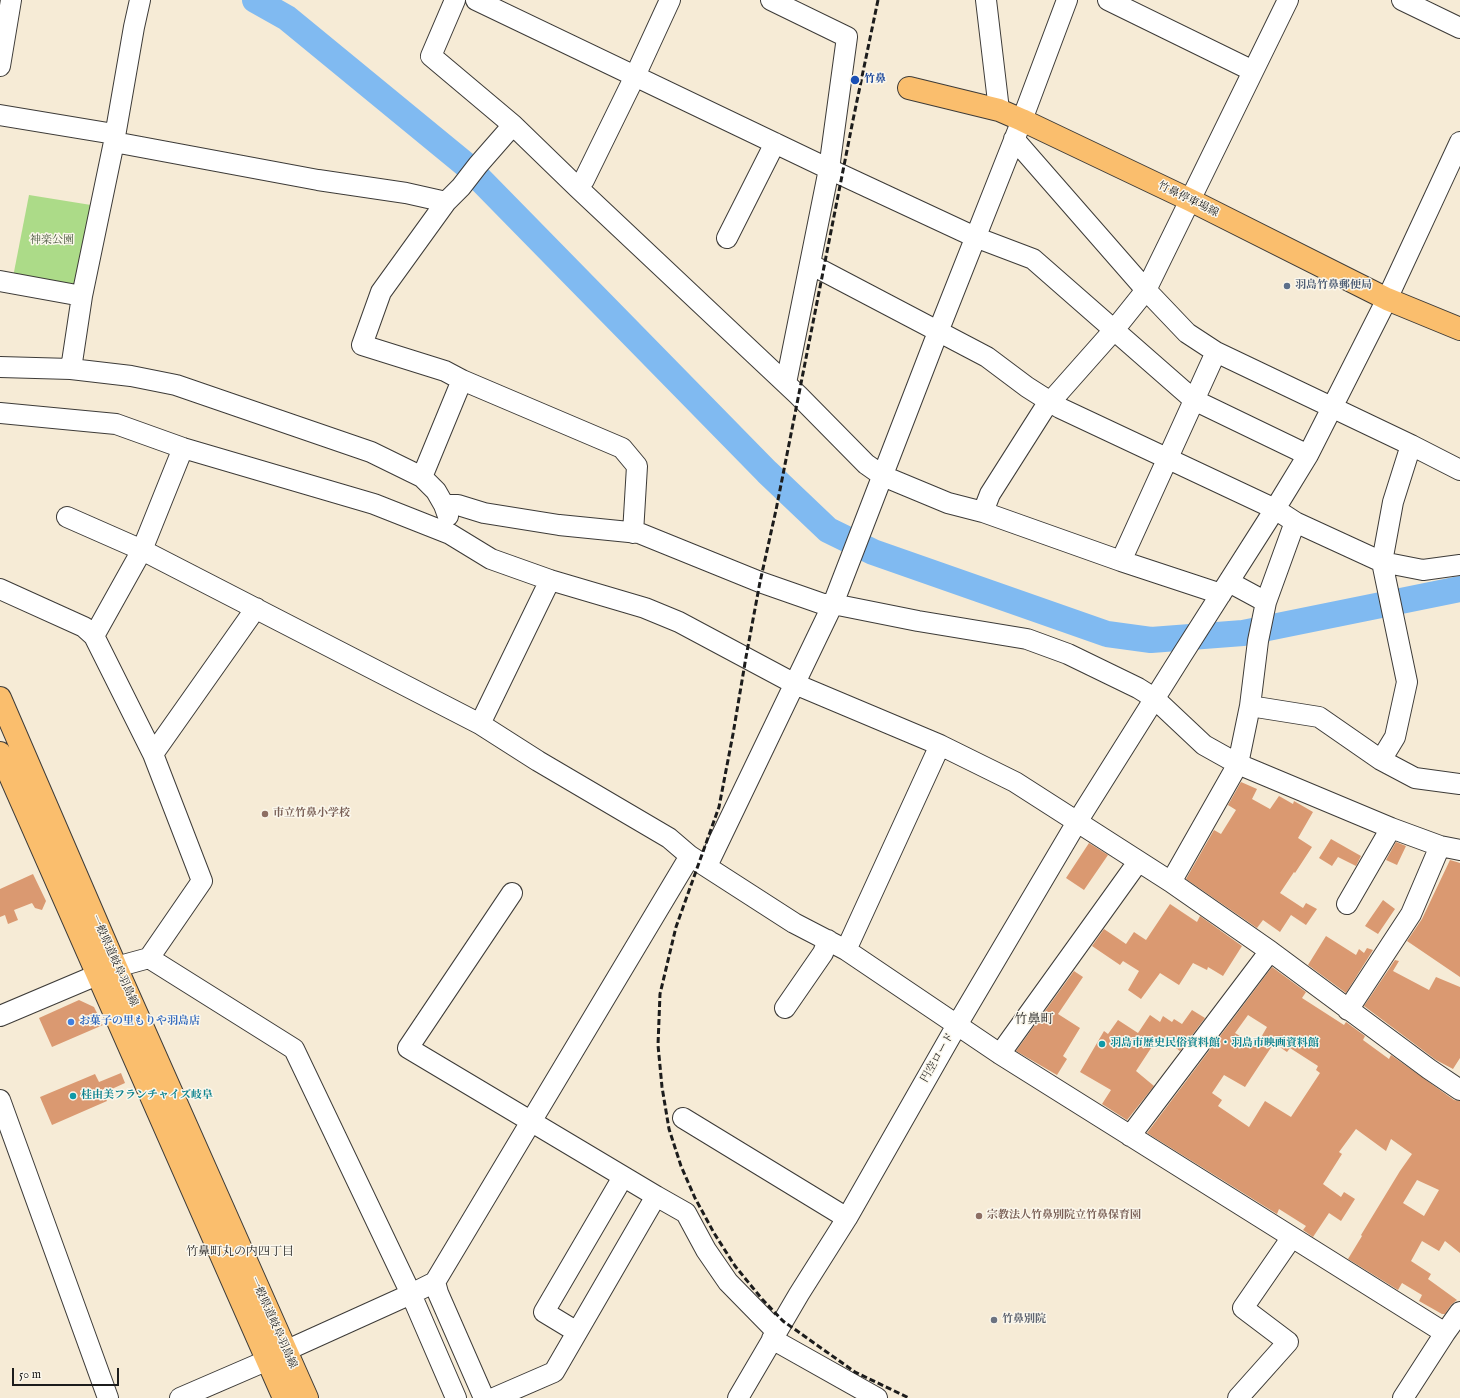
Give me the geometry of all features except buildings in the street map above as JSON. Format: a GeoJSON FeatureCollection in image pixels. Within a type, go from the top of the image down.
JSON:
{"type":"FeatureCollection","features":[{"type":"Feature","properties":{"kind":"main road","name":"竹鼻停車場線"},"geometry":{"type":"LineString","coordinates":[[909,88],[999,110],[1018,129],[1190,200],[1387,299],[1460,328]]}},
{"type":"Feature","properties":{"kind":"main road","name":"一般県道岐阜羽島線"},"geometry":{"type":"LineString","coordinates":[[0,698],[107,971],[276,1355],[307,1398]]}},
{"type":"Feature","properties":{"kind":"main road","name":"一般県道岐阜羽島線"},"geometry":{"type":"LineString","coordinates":[[0,753],[107,971]]}},
{"type":"Feature","properties":{"kind":"main road","name":"一般県道岐阜羽島線"},"geometry":{"type":"LineString","coordinates":[[276,1355],[284,1398]]}},
{"type":"Feature","properties":{"kind":"street"},"geometry":{"type":"LineString","coordinates":[[0,66],[11,0]]}},
{"type":"Feature","properties":{"kind":"street"},"geometry":{"type":"LineString","coordinates":[[71,369],[82,296],[140,0]]}},
{"type":"Feature","properties":{"kind":"street"},"geometry":{"type":"LineString","coordinates":[[455,0],[431,56],[513,125],[786,383],[866,464],[883,476],[948,503],[983,512],[1121,561],[1224,588],[1265,609]]}},
{"type":"Feature","properties":{"kind":"street"},"geometry":{"type":"LineString","coordinates":[[476,0],[829,170],[975,237],[1033,259],[1194,400],[1308,455]]}},
{"type":"Feature","properties":{"kind":"street"},"geometry":{"type":"LineString","coordinates":[[578,188],[584,180],[635,76],[670,0]]}},
{"type":"Feature","properties":{"kind":"street"},"geometry":{"type":"LineString","coordinates":[[771,0],[847,37],[829,170],[786,383]]}},
{"type":"Feature","properties":{"kind":"street"},"geometry":{"type":"LineString","coordinates":[[986,0],[999,110]]}},
{"type":"Feature","properties":{"kind":"street"},"geometry":{"type":"LineString","coordinates":[[707,866],[833,604],[1067,0]]}},
{"type":"Feature","properties":{"kind":"street"},"geometry":{"type":"LineString","coordinates":[[1108,0],[1254,71]]}},
{"type":"Feature","properties":{"kind":"street"},"geometry":{"type":"LineString","coordinates":[[983,512],[990,494],[1044,409],[1114,330],[1146,290],[1288,0]]}},
{"type":"Feature","properties":{"kind":"street"},"geometry":{"type":"LineString","coordinates":[[1402,0],[1460,28]]}},
{"type":"Feature","properties":{"kind":"street"},"geometry":{"type":"LineString","coordinates":[[0,115],[318,180],[406,193],[446,202]]}},
{"type":"Feature","properties":{"kind":"street"},"geometry":{"type":"LineString","coordinates":[[513,125],[478,165],[461,188],[446,202],[381,292],[362,345],[445,371],[462,380],[622,448],[637,466],[632,533]]}},
{"type":"Feature","properties":{"kind":"street"},"geometry":{"type":"LineString","coordinates":[[1018,129],[1146,290],[1187,333],[1216,352],[1411,444],[1460,470]]}},
{"type":"Feature","properties":{"kind":"street","name":"円空ロード"},"geometry":{"type":"LineString","coordinates":[[738,1398],[799,1294],[847,1218],[957,1025],[1077,822],[1308,455],[1455,165],[1460,142]]}},
{"type":"Feature","properties":{"kind":"street"},"geometry":{"type":"LineString","coordinates":[[727,238],[775,143]]}},
{"type":"Feature","properties":{"kind":"street"},"geometry":{"type":"LineString","coordinates":[[810,264],[987,357],[1050,403],[1275,509],[1295,522],[1382,562],[1423,570],[1460,565]]}},
{"type":"Feature","properties":{"kind":"street"},"geometry":{"type":"LineString","coordinates":[[0,281],[82,296]]}},
{"type":"Feature","properties":{"kind":"street"},"geometry":{"type":"LineString","coordinates":[[1121,561],[1216,352]]}},
{"type":"Feature","properties":{"kind":"street"},"geometry":{"type":"LineString","coordinates":[[0,367],[71,369],[131,376],[176,385],[371,452],[422,477],[436,491],[444,505],[451,523],[450,534]]}},
{"type":"Feature","properties":{"kind":"street"},"geometry":{"type":"LineString","coordinates":[[422,477],[462,380]]}},
{"type":"Feature","properties":{"kind":"street"},"geometry":{"type":"LineString","coordinates":[[0,413],[116,424],[183,448],[374,504],[450,534],[491,559],[550,580],[645,608],[672,619],[795,684],[940,745],[1015,782],[1171,882],[1270,951],[1348,1010],[1460,1090]]}},
{"type":"Feature","properties":{"kind":"street"},"geometry":{"type":"LineString","coordinates":[[1381,760],[1395,737],[1407,682],[1382,562],[1394,502],[1411,444]]}},
{"type":"Feature","properties":{"kind":"street"},"geometry":{"type":"LineString","coordinates":[[94,636],[142,550],[183,448]]}},
{"type":"Feature","properties":{"kind":"street"},"geometry":{"type":"LineString","coordinates":[[444,505],[458,505],[484,514],[639,534],[760,582],[823,604],[833,604],[918,621],[1027,639],[1068,654],[1138,688],[1154,698],[1204,745],[1219,755],[1391,828],[1440,846],[1460,850]]}},
{"type":"Feature","properties":{"kind":"street"},"geometry":{"type":"LineString","coordinates":[[67,517],[142,550],[480,724],[538,761],[669,838],[690,856],[794,924],[846,950],[1000,1054],[1445,1333]]}},
{"type":"Feature","properties":{"kind":"street"},"geometry":{"type":"LineString","coordinates":[[1171,882],[1238,764],[1250,706],[1258,641],[1265,609],[1295,522]]}},
{"type":"Feature","properties":{"kind":"street"},"geometry":{"type":"LineString","coordinates":[[480,724],[550,580]]}},
{"type":"Feature","properties":{"kind":"street"},"geometry":{"type":"LineString","coordinates":[[0,589],[84,627],[94,636],[154,754],[202,881],[148,958],[107,971],[0,1016]]}},
{"type":"Feature","properties":{"kind":"street"},"geometry":{"type":"LineString","coordinates":[[154,754],[256,608]]}},
{"type":"Feature","properties":{"kind":"street"},"geometry":{"type":"LineString","coordinates":[[1250,706],[1319,717],[1381,760],[1415,778],[1460,784]]}},
{"type":"Feature","properties":{"kind":"street"},"geometry":{"type":"LineString","coordinates":[[846,950],[940,745]]}},
{"type":"Feature","properties":{"kind":"street"},"geometry":{"type":"LineString","coordinates":[[1347,904],[1391,828]]}},
{"type":"Feature","properties":{"kind":"street"},"geometry":{"type":"LineString","coordinates":[[1348,1010],[1410,914],[1440,846]]}},
{"type":"Feature","properties":{"kind":"street"},"geometry":{"type":"LineString","coordinates":[[180,1398],[435,1282],[690,856]]}},
{"type":"Feature","properties":{"kind":"street"},"geometry":{"type":"LineString","coordinates":[[1000,1054],[1138,862]]}},
{"type":"Feature","properties":{"kind":"street"},"geometry":{"type":"LineString","coordinates":[[512,893],[408,1048],[686,1213],[706,1250],[728,1282],[775,1336],[877,1398]]}},
{"type":"Feature","properties":{"kind":"street"},"geometry":{"type":"LineString","coordinates":[[785,1008],[823,953],[828,940]]}},
{"type":"Feature","properties":{"kind":"street"},"geometry":{"type":"LineString","coordinates":[[1130,1136],[1270,951]]}},
{"type":"Feature","properties":{"kind":"street"},"geometry":{"type":"LineString","coordinates":[[148,958],[294,1049],[411,1294],[456,1398]]}},
{"type":"Feature","properties":{"kind":"street"},"geometry":{"type":"LineString","coordinates":[[0,1100],[108,1398]]}},
{"type":"Feature","properties":{"kind":"street"},"geometry":{"type":"LineString","coordinates":[[683,1118],[847,1218]]}},
{"type":"Feature","properties":{"kind":"street"},"geometry":{"type":"LineString","coordinates":[[577,1332],[544,1312],[623,1177]]}},
{"type":"Feature","properties":{"kind":"street"},"geometry":{"type":"LineString","coordinates":[[494,1398],[554,1372],[656,1196]]}},
{"type":"Feature","properties":{"kind":"street"},"geometry":{"type":"LineString","coordinates":[[1238,1398],[1288,1342],[1243,1308],[1292,1237]]}},
{"type":"Feature","properties":{"kind":"street"},"geometry":{"type":"LineString","coordinates":[[435,1282],[438,1293],[484,1398]]}},
{"type":"Feature","properties":{"kind":"street"},"geometry":{"type":"LineString","coordinates":[[1411,1395],[1445,1333],[1460,1312]]}},
{"type":"Feature","properties":{"kind":"green space","name":"神楽公園"},"geometry":{"type":"Polygon","coordinates":[[[29,195],[91,205],[75,287],[13,277],[29,195]]]}},
{"type":"Feature","properties":{"kind":"waterway"},"geometry":{"type":"LineString","coordinates":[[255,0],[287,18],[466,165],[767,472],[828,530],[873,552],[1107,634],[1151,640],[1243,633],[1460,589]]}},
{"type":"Feature","properties":{"kind":"railway"},"geometry":{"type":"LineString","coordinates":[[878,0],[776,510],[760,582],[719,807],[676,927],[660,994],[658,1045],[662,1087],[669,1129],[681,1166],[695,1198],[714,1233],[735,1266],[762,1299],[783,1321],[855,1372],[909,1398]]}},
{"type":"Feature","properties":{"kind":"place","name":"竹鼻"},"geometry":{"type":"Point","coordinates":[855,80]}},
{"type":"Feature","properties":{"kind":"place","name":"羽島竹鼻郵便局"},"geometry":{"type":"Point","coordinates":[1287,286]}},
{"type":"Feature","properties":{"kind":"place","name":"市立竹鼻小学校"},"geometry":{"type":"Point","coordinates":[265,814]}},
{"type":"Feature","properties":{"kind":"place","name":"お菓子の里もりや羽島店"},"geometry":{"type":"Point","coordinates":[71,1022]}},
{"type":"Feature","properties":{"kind":"place","name":"羽島市歴史民俗資料館・羽島市映画資料館"},"geometry":{"type":"Point","coordinates":[1102,1044]}},
{"type":"Feature","properties":{"kind":"place","name":"桂由美フランチャイズ岐阜"},"geometry":{"type":"Point","coordinates":[73,1096]}},
{"type":"Feature","properties":{"kind":"place","name":"宗教法人竹鼻別院立竹鼻保育園"},"geometry":{"type":"Point","coordinates":[979,1216]}},
{"type":"Feature","properties":{"kind":"place","name":"竹鼻別院"},"geometry":{"type":"Point","coordinates":[994,1320]}},
{"type":"Feature","properties":{"kind":"district","name":"竹鼻町"},"geometry":{"type":"Point","coordinates":[1034,1020]}},
{"type":"Feature","properties":{"kind":"district","name":"竹鼻町丸の内四丁目"},"geometry":{"type":"Point","coordinates":[240,1253]}}]}
